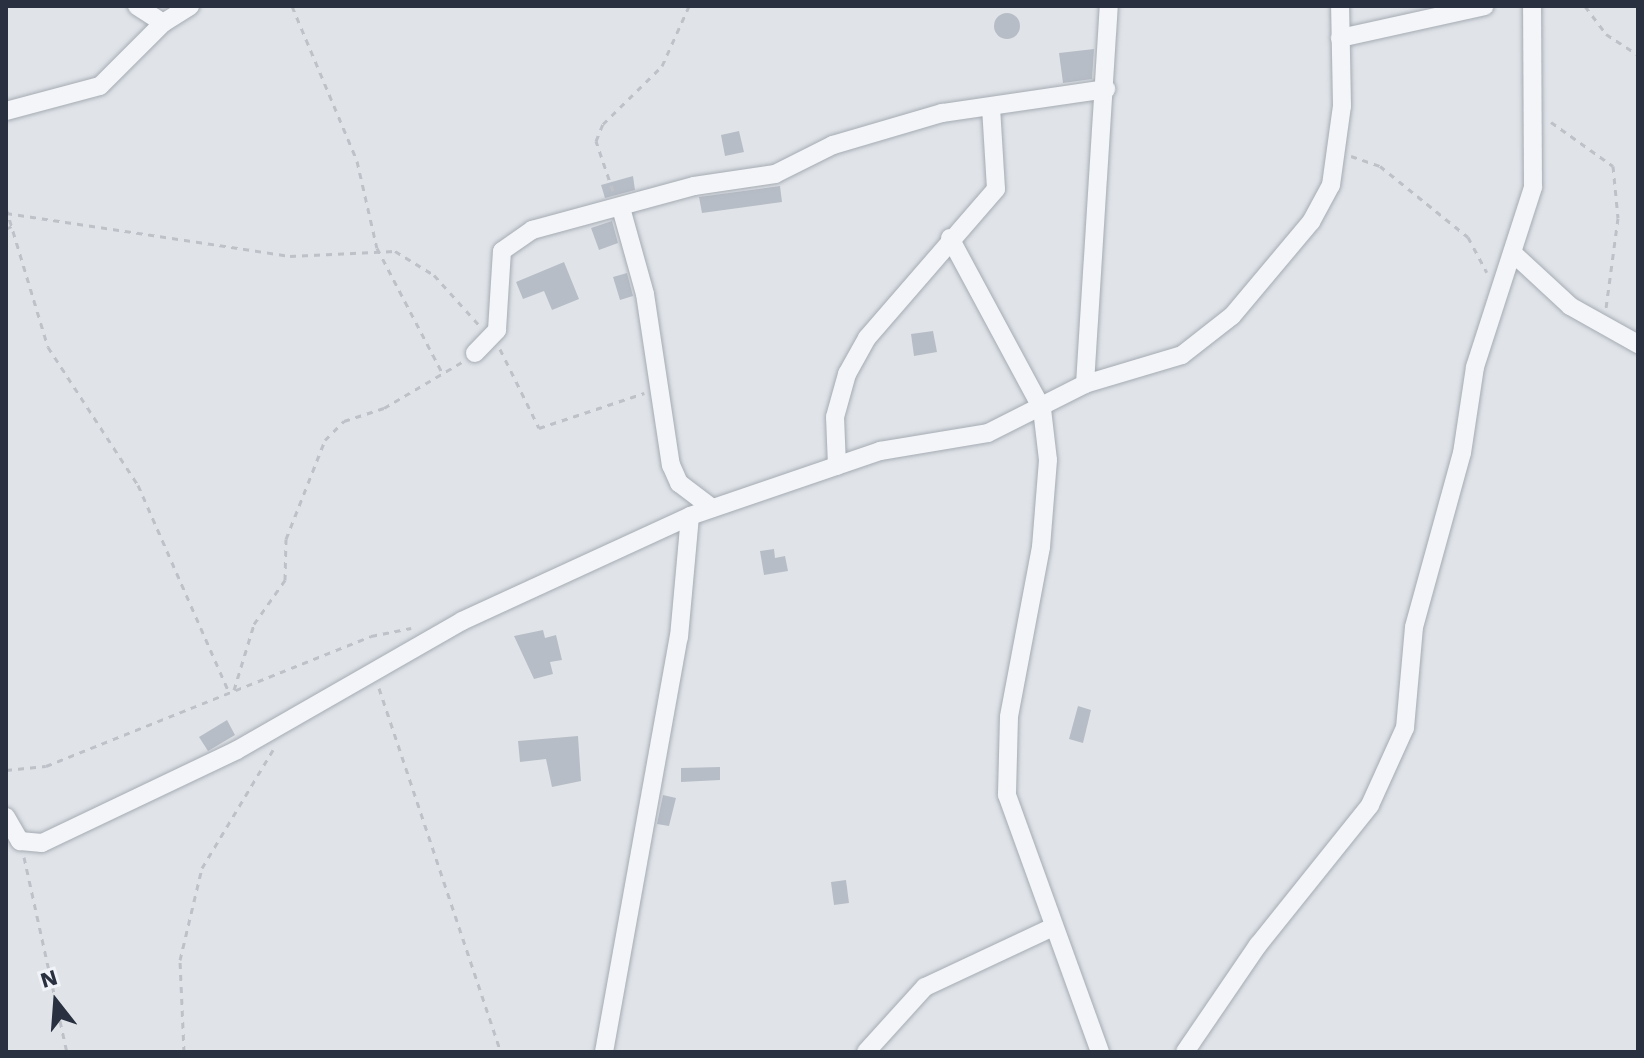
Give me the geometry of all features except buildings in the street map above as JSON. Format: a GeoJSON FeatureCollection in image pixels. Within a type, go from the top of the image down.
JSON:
{"type":"FeatureCollection","features":[{"type":"Feature","properties":{"kind":"street"},"geometry":{"type":"LineString","coordinates":[[137,6],[163,23]]}},
{"type":"Feature","properties":{"kind":"street"},"geometry":{"type":"LineString","coordinates":[[6,111],[100,86],[163,23],[190,6]]}},
{"type":"Feature","properties":{"kind":"street"},"geometry":{"type":"LineString","coordinates":[[1085,384],[1109,6]]}},
{"type":"Feature","properties":{"kind":"street"},"geometry":{"type":"LineString","coordinates":[[6,817],[20,841],[42,843],[156,790],[373,669],[690,516],[837,466],[917,443],[988,433],[1042,409],[1085,384],[1147,370],[1212,336],[1311,222],[1340,153],[1340,6]]}},
{"type":"Feature","properties":{"kind":"street"},"geometry":{"type":"LineString","coordinates":[[1340,38],[1485,6]]}},
{"type":"Feature","properties":{"kind":"street"},"geometry":{"type":"LineString","coordinates":[[1185,1052],[1258,945],[1370,805],[1405,728],[1414,627],[1452,498],[1475,367],[1515,255],[1533,187],[1537,115],[1532,6]]}},
{"type":"Feature","properties":{"kind":"street"},"geometry":{"type":"LineString","coordinates":[[475,353],[493,338],[497,271],[512,241],[561,221],[621,208],[694,186],[775,174],[833,145],[942,113],[1106,89]]}},
{"type":"Feature","properties":{"kind":"street"},"geometry":{"type":"LineString","coordinates":[[837,466],[835,417],[847,374],[867,338],[950,238],[996,189],[991,107]]}},
{"type":"Feature","properties":{"kind":"street"},"geometry":{"type":"LineString","coordinates":[[621,208],[645,294],[655,389],[679,483],[712,508]]}},
{"type":"Feature","properties":{"kind":"street"},"geometry":{"type":"LineString","coordinates":[[950,238],[1042,409],[1048,460],[1041,547],[1005,765],[1007,795],[1043,881],[1053,927],[1100,1052]]}},
{"type":"Feature","properties":{"kind":"street"},"geometry":{"type":"LineString","coordinates":[[1515,255],[1570,306],[1638,344]]}},
{"type":"Feature","properties":{"kind":"street"},"geometry":{"type":"LineString","coordinates":[[604,1052],[679,637],[690,516]]}},
{"type":"Feature","properties":{"kind":"street"},"geometry":{"type":"LineString","coordinates":[[866,1052],[925,987],[1053,927]]}},
{"type":"Feature","properties":{"kind":"path"},"geometry":{"type":"LineString","coordinates":[[292,6],[357,161],[377,248],[443,374]]}},
{"type":"Feature","properties":{"kind":"path"},"geometry":{"type":"LineString","coordinates":[[621,208],[596,141],[603,124],[662,66],[689,6]]}},
{"type":"Feature","properties":{"kind":"path"},"geometry":{"type":"LineString","coordinates":[[1585,6],[1606,34],[1638,55]]}},
{"type":"Feature","properties":{"kind":"path"},"geometry":{"type":"LineString","coordinates":[[1537,115],[1613,166],[1618,218],[1603,324]]}},
{"type":"Feature","properties":{"kind":"path"},"geometry":{"type":"LineString","coordinates":[[1340,153],[1380,166],[1472,241],[1496,303]]}},
{"type":"Feature","properties":{"kind":"path"},"geometry":{"type":"LineString","coordinates":[[7,212],[300,257],[377,248],[418,261],[493,338],[539,428],[655,389]]}},
{"type":"Feature","properties":{"kind":"path"},"geometry":{"type":"LineString","coordinates":[[7,212],[16,224],[48,347],[138,485],[232,691]]}},
{"type":"Feature","properties":{"kind":"path"},"geometry":{"type":"LineString","coordinates":[[6,229],[16,224]]}},
{"type":"Feature","properties":{"kind":"path"},"geometry":{"type":"LineString","coordinates":[[232,691],[254,624],[285,580],[286,539],[325,440],[344,421],[443,374],[475,353]]}},
{"type":"Feature","properties":{"kind":"path"},"geometry":{"type":"LineString","coordinates":[[6,770],[46,766],[371,636],[419,629]]}},
{"type":"Feature","properties":{"kind":"path"},"geometry":{"type":"LineString","coordinates":[[373,669],[501,1052]]}},
{"type":"Feature","properties":{"kind":"path"},"geometry":{"type":"LineString","coordinates":[[184,1052],[180,960],[202,868],[278,743]]}},
{"type":"Feature","properties":{"kind":"path"},"geometry":{"type":"LineString","coordinates":[[20,841],[67,1052]]}}]}
